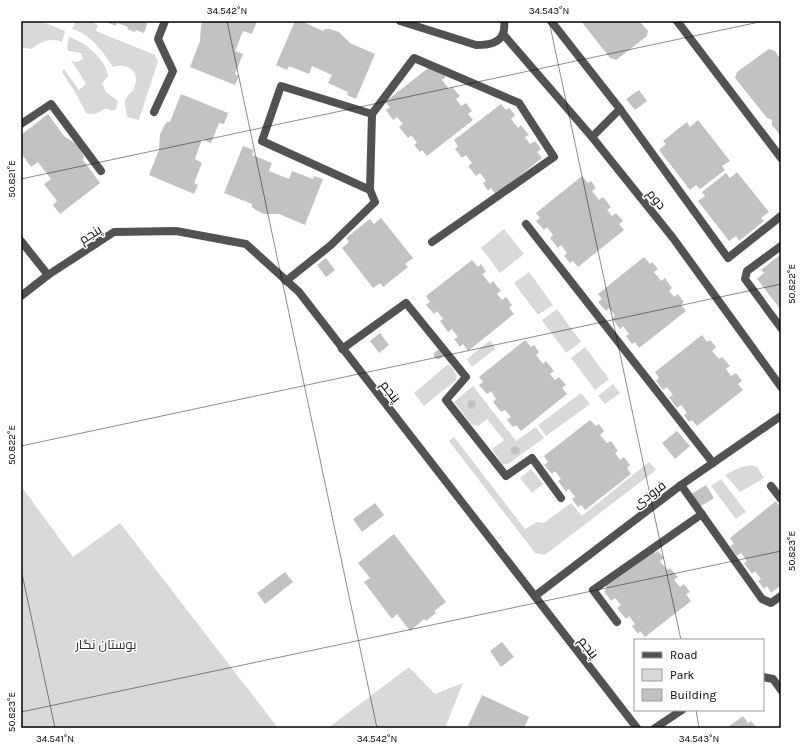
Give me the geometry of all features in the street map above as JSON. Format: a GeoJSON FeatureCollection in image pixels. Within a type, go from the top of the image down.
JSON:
{"type":"FeatureCollection","features":[{"type":"Feature","properties":{"kind":"street"},"geometry":{"type":"LineString","coordinates":[[154,112],[173,71],[158,39],[165,21]]}},
{"type":"Feature","properties":{"kind":"street"},"geometry":{"type":"LineString","coordinates":[[400,21],[476,45],[487,46],[498,41],[503,34],[504,21]]}},
{"type":"Feature","properties":{"kind":"street"},"geometry":{"type":"LineString","coordinates":[[551,21],[620,110],[728,258],[781,216]]}},
{"type":"Feature","properties":{"kind":"street"},"geometry":{"type":"LineString","coordinates":[[677,21],[781,158]]}},
{"type":"Feature","properties":{"kind":"street","name":"دوم"},"geometry":{"type":"LineString","coordinates":[[503,34],[592,137],[673,238],[781,387]]}},
{"type":"Feature","properties":{"kind":"street"},"geometry":{"type":"LineString","coordinates":[[286,280],[331,245],[375,202],[370,190],[372,114],[414,58],[519,102],[554,157],[432,242]]}},
{"type":"Feature","properties":{"kind":"street"},"geometry":{"type":"LineString","coordinates":[[370,190],[262,141],[281,86],[372,114]]}},
{"type":"Feature","properties":{"kind":"street"},"geometry":{"type":"LineString","coordinates":[[21,124],[51,104],[101,171]]}},
{"type":"Feature","properties":{"kind":"street"},"geometry":{"type":"LineString","coordinates":[[592,137],[620,110]]}},
{"type":"Feature","properties":{"kind":"street"},"geometry":{"type":"LineString","coordinates":[[526,224],[713,463]]}},
{"type":"Feature","properties":{"kind":"street","name":"پنجم"},"geometry":{"type":"LineString","coordinates":[[21,296],[48,275],[114,232],[176,231],[246,244],[299,292],[637,728]]}},
{"type":"Feature","properties":{"kind":"street"},"geometry":{"type":"LineString","coordinates":[[21,241],[48,275]]}},
{"type":"Feature","properties":{"kind":"street"},"geometry":{"type":"LineString","coordinates":[[781,246],[747,271],[745,280],[781,328]]}},
{"type":"Feature","properties":{"kind":"street"},"geometry":{"type":"LineString","coordinates":[[342,348],[406,304],[466,377],[446,400],[506,476],[532,458],[561,498]]}},
{"type":"Feature","properties":{"kind":"street","name":"فرودی"},"geometry":{"type":"LineString","coordinates":[[535,596],[681,485],[781,416]]}},
{"type":"Feature","properties":{"kind":"street"},"geometry":{"type":"LineString","coordinates":[[681,485],[762,599],[771,603],[781,596]]}},
{"type":"Feature","properties":{"kind":"street"},"geometry":{"type":"LineString","coordinates":[[771,486],[781,499]]}},
{"type":"Feature","properties":{"kind":"street"},"geometry":{"type":"LineString","coordinates":[[617,622],[593,590],[702,514]]}},
{"type":"Feature","properties":{"kind":"street"},"geometry":{"type":"LineString","coordinates":[[764,677],[773,679],[781,690]]}},
{"type":"Feature","properties":{"kind":"street"},"geometry":{"type":"LineString","coordinates":[[655,728],[680,711]]}},
{"type":"Feature","properties":{"kind":"green space"},"geometry":{"type":"Polygon","coordinates":[[[21,21],[41,21],[65,31],[62,42],[49,40],[42,42],[31,49],[21,47],[21,21]]]}},
{"type":"Feature","properties":{"kind":"green space"},"geometry":{"type":"Polygon","coordinates":[[[76,21],[89,21],[98,25],[96,31],[155,55],[158,61],[139,120],[127,117],[125,107],[125,101],[133,90],[136,82],[134,73],[128,67],[113,67],[91,39],[79,31],[72,29],[76,21]]]}},
{"type":"Feature","properties":{"kind":"green space"},"geometry":{"type":"Polygon","coordinates":[[[69,37],[88,47],[103,63],[108,76],[102,83],[106,92],[118,101],[116,109],[112,111],[109,109],[104,109],[93,114],[86,113],[62,72],[64,69],[79,90],[86,84],[71,61],[77,62],[83,59],[81,53],[68,51],[67,47],[69,37]]]}},
{"type":"Feature","properties":{"kind":"green space"},"geometry":{"type":"Polygon","coordinates":[[[504,229],[524,254],[500,273],[481,248],[504,229]]]}},
{"type":"Feature","properties":{"kind":"green space"},"geometry":{"type":"Polygon","coordinates":[[[529,272],[553,305],[538,315],[514,283],[529,272]]]}},
{"type":"Feature","properties":{"kind":"green space"},"geometry":{"type":"Polygon","coordinates":[[[557,309],[581,342],[566,353],[542,320],[557,309]]]}},
{"type":"Feature","properties":{"kind":"green space"},"geometry":{"type":"Polygon","coordinates":[[[489,341],[492,342],[495,349],[471,366],[467,359],[489,341]]]}},
{"type":"Feature","properties":{"kind":"green space"},"geometry":{"type":"Polygon","coordinates":[[[585,347],[609,379],[595,390],[571,358],[585,347]]]}},
{"type":"Feature","properties":{"kind":"green space"},"geometry":{"type":"Polygon","coordinates":[[[447,365],[450,365],[457,376],[456,380],[424,406],[414,393],[447,365]]]}},
{"type":"Feature","properties":{"kind":"green space"},"geometry":{"type":"Polygon","coordinates":[[[613,384],[620,393],[605,404],[598,396],[613,384]]]}},
{"type":"Feature","properties":{"kind":"green space"},"geometry":{"type":"Polygon","coordinates":[[[473,386],[516,441],[536,427],[544,438],[508,464],[502,464],[492,449],[504,440],[487,419],[478,426],[471,424],[454,402],[473,386]]]}},
{"type":"Feature","properties":{"kind":"green space"},"geometry":{"type":"Polygon","coordinates":[[[581,393],[590,404],[546,436],[538,425],[581,393]]]}},
{"type":"Feature","properties":{"kind":"green space"},"geometry":{"type":"Polygon","coordinates":[[[454,437],[525,529],[537,522],[544,523],[571,503],[582,516],[649,462],[656,470],[545,555],[535,553],[449,441],[454,437]]]}},
{"type":"Feature","properties":{"kind":"green space"},"geometry":{"type":"Polygon","coordinates":[[[752,465],[757,467],[764,478],[740,492],[725,475],[741,467],[752,465]]]}},
{"type":"Feature","properties":{"kind":"green space"},"geometry":{"type":"Polygon","coordinates":[[[531,469],[543,484],[532,493],[520,478],[531,469]]]}},
{"type":"Feature","properties":{"kind":"green space"},"geometry":{"type":"Polygon","coordinates":[[[721,479],[746,512],[736,519],[711,486],[721,479]]]}},
{"type":"Feature","properties":{"kind":"green space","name":"بوستان نگار"},"geometry":{"type":"Polygon","coordinates":[[[21,486],[73,557],[120,523],[278,728],[21,728],[21,486]]]}},
{"type":"Feature","properties":{"kind":"green space"},"geometry":{"type":"Polygon","coordinates":[[[409,667],[435,694],[463,683],[445,728],[328,728],[409,667]]]}},
{"type":"Feature","properties":{"kind":"building"},"geometry":{"type":"Polygon","coordinates":[[[104,21],[148,21],[144,33],[136,30],[135,32],[127,29],[128,27],[117,23],[116,26],[104,21]]]}},
{"type":"Feature","properties":{"kind":"building"},"geometry":{"type":"Polygon","coordinates":[[[203,21],[257,21],[252,34],[243,31],[235,51],[243,54],[235,74],[239,76],[235,85],[190,67],[200,41],[201,25],[203,21]]]}},
{"type":"Feature","properties":{"kind":"building"},"geometry":{"type":"Polygon","coordinates":[[[295,21],[301,21],[323,31],[325,29],[330,29],[339,32],[350,43],[375,54],[356,99],[347,95],[348,92],[328,83],[332,75],[312,66],[309,74],[289,66],[287,70],[276,65],[295,21]]]}},
{"type":"Feature","properties":{"kind":"building"},"geometry":{"type":"Polygon","coordinates":[[[581,21],[639,21],[648,31],[647,36],[616,60],[610,58],[581,21]]]}},
{"type":"Feature","properties":{"kind":"building"},"geometry":{"type":"Polygon","coordinates":[[[769,49],[775,51],[781,60],[781,136],[772,125],[772,120],[767,118],[735,78],[737,72],[769,49]]]}},
{"type":"Feature","properties":{"kind":"building"},"geometry":{"type":"Polygon","coordinates":[[[432,65],[437,72],[440,70],[446,77],[442,80],[449,89],[452,87],[460,96],[456,99],[461,106],[466,103],[472,111],[468,114],[473,120],[427,156],[422,150],[420,152],[414,145],[417,143],[411,135],[408,138],[399,127],[403,124],[397,117],[393,120],[386,110],[390,107],[385,102],[432,65]]]}},
{"type":"Feature","properties":{"kind":"building"},"geometry":{"type":"Polygon","coordinates":[[[639,90],[647,101],[635,110],[626,99],[639,90]]]}},
{"type":"Feature","properties":{"kind":"building"},"geometry":{"type":"Polygon","coordinates":[[[181,94],[228,113],[224,124],[219,123],[211,143],[202,139],[195,159],[202,163],[194,183],[198,185],[194,194],[149,175],[159,150],[160,134],[167,122],[170,122],[181,94]]]}},
{"type":"Feature","properties":{"kind":"building"},"geometry":{"type":"Polygon","coordinates":[[[501,104],[506,110],[509,108],[515,115],[511,119],[518,128],[521,125],[529,135],[525,137],[530,144],[535,141],[541,149],[537,152],[542,158],[496,195],[491,188],[488,191],[483,183],[486,181],[480,173],[476,176],[468,166],[472,163],[466,155],[462,158],[455,149],[458,146],[454,140],[501,104]]]}},
{"type":"Feature","properties":{"kind":"building"},"geometry":{"type":"Polygon","coordinates":[[[48,114],[64,136],[78,145],[84,157],[83,160],[100,183],[60,214],[53,205],[57,201],[44,184],[51,179],[38,162],[31,167],[21,153],[21,135],[48,114]]]}},
{"type":"Feature","properties":{"kind":"building"},"geometry":{"type":"Polygon","coordinates":[[[698,120],[730,161],[722,166],[725,170],[700,189],[696,185],[690,190],[659,150],[666,144],[663,141],[687,122],[690,127],[698,120]]]}},
{"type":"Feature","properties":{"kind":"building"},"geometry":{"type":"Polygon","coordinates":[[[243,146],[254,150],[252,155],[272,163],[269,171],[289,179],[292,171],[313,179],[314,176],[323,179],[305,225],[279,214],[264,214],[252,207],[252,204],[224,193],[243,146]]]}},
{"type":"Feature","properties":{"kind":"building"},"geometry":{"type":"Polygon","coordinates":[[[737,172],[769,212],[761,218],[764,221],[739,241],[736,236],[729,241],[698,201],[705,196],[702,192],[726,173],[730,178],[737,172]]]}},
{"type":"Feature","properties":{"kind":"building"},"geometry":{"type":"Polygon","coordinates":[[[582,176],[588,183],[591,181],[596,188],[592,191],[599,200],[603,197],[611,207],[607,210],[612,216],[616,213],[623,221],[619,224],[624,230],[578,267],[573,261],[570,263],[564,256],[567,253],[561,245],[558,248],[550,238],[553,235],[547,227],[544,230],[536,221],[540,218],[536,213],[582,176]]]}},
{"type":"Feature","properties":{"kind":"building"},"geometry":{"type":"Polygon","coordinates":[[[381,218],[413,258],[405,264],[408,267],[383,287],[380,283],[373,288],[342,248],[349,242],[346,238],[370,219],[374,224],[381,218]]]}},
{"type":"Feature","properties":{"kind":"building"},"geometry":{"type":"Polygon","coordinates":[[[781,254],[781,310],[757,279],[764,273],[761,270],[781,254]]]}},
{"type":"Feature","properties":{"kind":"building"},"geometry":{"type":"Polygon","coordinates":[[[644,257],[650,264],[652,262],[658,269],[654,272],[661,281],[665,278],[672,288],[669,291],[674,297],[678,294],[684,302],[681,305],[686,311],[639,348],[635,342],[632,344],[626,336],[629,334],[623,326],[620,329],[612,318],[615,316],[609,308],[606,311],[598,302],[602,299],[598,294],[644,257]]]}},
{"type":"Feature","properties":{"kind":"building"},"geometry":{"type":"Polygon","coordinates":[[[326,258],[335,270],[326,277],[317,265],[326,258]]]}},
{"type":"Feature","properties":{"kind":"building"},"geometry":{"type":"Polygon","coordinates":[[[472,260],[478,267],[481,264],[486,272],[482,274],[490,284],[493,281],[501,291],[497,294],[502,300],[506,297],[512,305],[509,308],[514,314],[468,351],[463,344],[460,347],[454,339],[458,337],[452,329],[448,332],[440,321],[443,319],[437,311],[434,314],[426,305],[430,302],[426,296],[472,260]]]}},
{"type":"Feature","properties":{"kind":"building"},"geometry":{"type":"Polygon","coordinates":[[[380,333],[389,345],[379,353],[370,341],[380,333]]]}},
{"type":"Feature","properties":{"kind":"building"},"geometry":{"type":"Polygon","coordinates":[[[702,335],[707,342],[710,340],[716,347],[712,351],[719,359],[722,357],[730,366],[726,369],[731,376],[736,373],[742,381],[738,384],[743,390],[697,426],[692,420],[689,422],[684,415],[687,413],[681,405],[677,408],[669,397],[673,395],[667,387],[663,390],[656,381],[659,378],[655,372],[702,335]]]}},
{"type":"Feature","properties":{"kind":"building"},"geometry":{"type":"Polygon","coordinates":[[[525,340],[531,347],[534,345],[539,352],[536,355],[543,364],[546,361],[554,371],[550,374],[555,380],[559,377],[566,385],[562,388],[567,394],[521,431],[516,425],[513,427],[507,420],[511,417],[505,410],[501,412],[493,402],[496,399],[491,391],[487,394],[479,385],[483,382],[479,377],[525,340]]]}},
{"type":"Feature","properties":{"kind":"building"},"geometry":{"type":"Polygon","coordinates":[[[438,350],[442,351],[443,357],[439,359],[434,358],[434,353],[438,350]]]}},
{"type":"Feature","properties":{"kind":"building"},"geometry":{"type":"Polygon","coordinates":[[[471,400],[475,401],[476,406],[473,409],[468,408],[468,402],[471,400]]]}},
{"type":"Feature","properties":{"kind":"building"},"geometry":{"type":"Polygon","coordinates":[[[590,420],[596,426],[599,424],[604,431],[600,435],[607,443],[611,441],[618,451],[615,453],[620,460],[624,457],[630,465],[627,468],[631,474],[585,510],[581,505],[578,507],[572,499],[575,497],[569,489],[566,492],[558,481],[561,479],[555,471],[552,474],[544,465],[548,462],[544,456],[590,420]]]}},
{"type":"Feature","properties":{"kind":"building"},"geometry":{"type":"Polygon","coordinates":[[[677,431],[690,446],[675,459],[662,443],[677,431]]]}},
{"type":"Feature","properties":{"kind":"building"},"geometry":{"type":"Polygon","coordinates":[[[515,446],[519,448],[520,452],[516,455],[511,453],[511,448],[515,446]]]}},
{"type":"Feature","properties":{"kind":"building"},"geometry":{"type":"Polygon","coordinates":[[[706,485],[714,498],[696,509],[688,496],[706,485]]]}},
{"type":"Feature","properties":{"kind":"building"},"geometry":{"type":"Polygon","coordinates":[[[776,501],[781,508],[781,585],[771,593],[767,586],[764,589],[758,581],[761,579],[755,571],[752,574],[744,563],[747,561],[741,553],[737,556],[730,546],[734,544],[730,538],[776,501]]]}},
{"type":"Feature","properties":{"kind":"building"},"geometry":{"type":"Polygon","coordinates":[[[375,503],[384,515],[362,532],[353,519],[375,503]]]}},
{"type":"Feature","properties":{"kind":"building"},"geometry":{"type":"Polygon","coordinates":[[[394,534],[446,602],[434,611],[436,613],[426,621],[424,619],[410,631],[397,614],[392,619],[364,582],[370,578],[358,563],[394,534]]]}},
{"type":"Feature","properties":{"kind":"building"},"geometry":{"type":"Polygon","coordinates":[[[650,546],[655,553],[658,551],[664,558],[660,561],[667,570],[670,568],[678,577],[674,580],[680,587],[684,584],[690,592],[686,594],[691,601],[645,637],[640,631],[638,634],[632,626],[635,624],[629,616],[626,619],[617,608],[621,605],[615,598],[611,601],[604,591],[607,588],[603,583],[650,546]]]}},
{"type":"Feature","properties":{"kind":"building"},"geometry":{"type":"Polygon","coordinates":[[[285,572],[293,582],[265,604],[257,593],[285,572]]]}},
{"type":"Feature","properties":{"kind":"building"},"geometry":{"type":"Polygon","coordinates":[[[502,642],[514,657],[501,667],[490,651],[502,642]]]}},
{"type":"Feature","properties":{"kind":"building"},"geometry":{"type":"Polygon","coordinates":[[[482,695],[529,717],[524,728],[467,728],[482,695]]]}},
{"type":"Feature","properties":{"kind":"building"},"geometry":{"type":"Polygon","coordinates":[[[743,716],[748,723],[751,721],[757,728],[727,728],[743,716]]]}}]}
